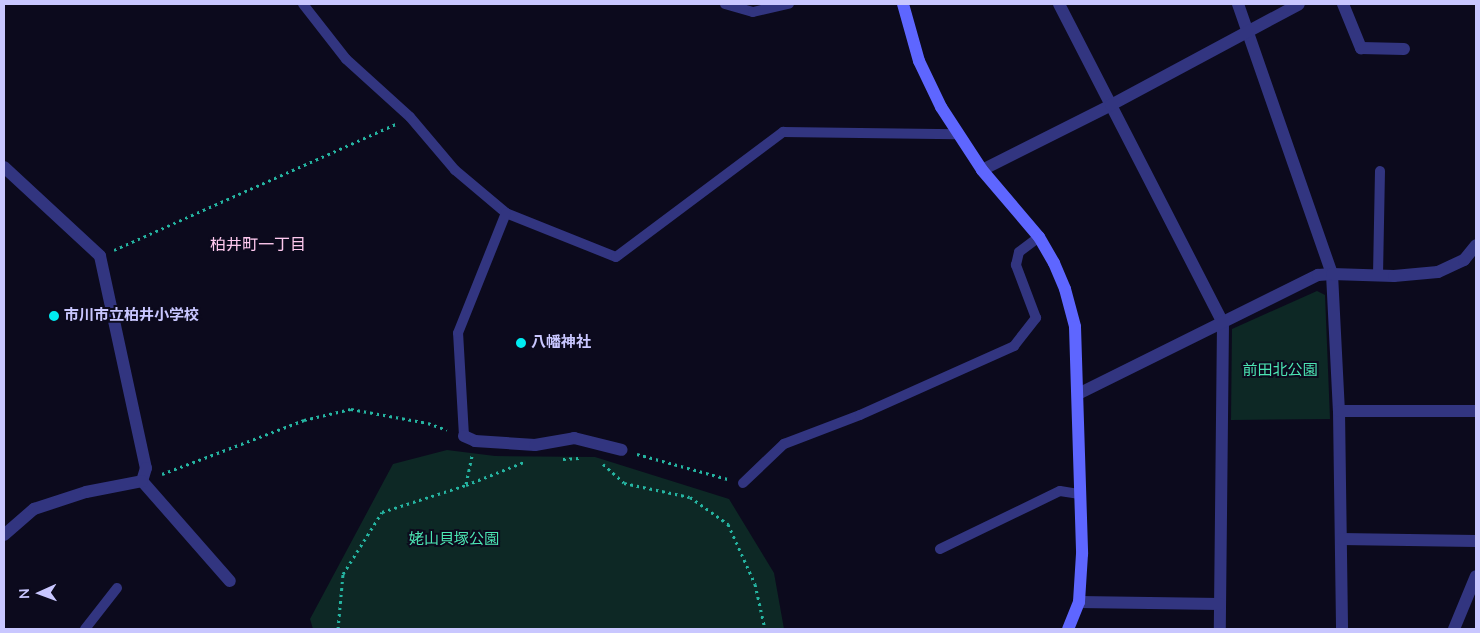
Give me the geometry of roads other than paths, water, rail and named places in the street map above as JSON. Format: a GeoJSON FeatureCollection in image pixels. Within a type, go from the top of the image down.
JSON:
{"type":"FeatureCollection","features":[{"type":"Feature","properties":{"kind":"street"},"geometry":{"type":"LineString","coordinates":[[903,4],[919,61],[941,107],[982,170],[1039,237],[1054,263],[1065,289],[1075,327],[1082,554],[1079,602],[1068,629]]}},
{"type":"Feature","properties":{"kind":"street"},"geometry":{"type":"LineString","coordinates":[[1059,4],[1223,323],[1220,629]]}},
{"type":"Feature","properties":{"kind":"street"},"geometry":{"type":"LineString","coordinates":[[1238,4],[1332,274],[1339,411],[1342,629]]}},
{"type":"Feature","properties":{"kind":"street"},"geometry":{"type":"LineString","coordinates":[[982,170],[1111,105],[1299,4]]}},
{"type":"Feature","properties":{"kind":"street"},"geometry":{"type":"LineString","coordinates":[[1343,4],[1361,48],[1404,49]]}},
{"type":"Feature","properties":{"kind":"street"},"geometry":{"type":"LineString","coordinates":[[4,167],[100,256],[146,468],[142,481]]}},
{"type":"Feature","properties":{"kind":"street"},"geometry":{"type":"LineString","coordinates":[[1078,394],[1318,276],[1332,274],[1378,275],[1438,272],[1464,260],[1476,245]]}},
{"type":"Feature","properties":{"kind":"street"},"geometry":{"type":"LineString","coordinates":[[1339,411],[1476,411]]}},
{"type":"Feature","properties":{"kind":"street"},"geometry":{"type":"LineString","coordinates":[[470,438],[534,445],[574,438],[622,450]]}},
{"type":"Feature","properties":{"kind":"street"},"geometry":{"type":"LineString","coordinates":[[4,535],[34,508],[86,492],[142,481]]}},
{"type":"Feature","properties":{"kind":"street"},"geometry":{"type":"LineString","coordinates":[[142,481],[230,581]]}},
{"type":"Feature","properties":{"kind":"street"},"geometry":{"type":"LineString","coordinates":[[1341,539],[1476,541]]}},
{"type":"Feature","properties":{"kind":"street"},"geometry":{"type":"LineString","coordinates":[[1454,629],[1476,576]]}},
{"type":"Feature","properties":{"kind":"street"},"geometry":{"type":"LineString","coordinates":[[1079,602],[1220,604]]}},
{"type":"Feature","properties":{"kind":"lane"},"geometry":{"type":"LineString","coordinates":[[303,4],[346,59],[410,117],[455,170],[506,213],[616,257],[783,132],[957,134]]}},
{"type":"Feature","properties":{"kind":"lane"},"geometry":{"type":"LineString","coordinates":[[725,4],[753,12],[789,4]]}},
{"type":"Feature","properties":{"kind":"lane"},"geometry":{"type":"LineString","coordinates":[[1378,275],[1380,171]]}},
{"type":"Feature","properties":{"kind":"lane"},"geometry":{"type":"LineString","coordinates":[[470,438],[458,333],[506,213]]}},
{"type":"Feature","properties":{"kind":"lane"},"geometry":{"type":"LineString","coordinates":[[743,484],[784,444],[860,415],[1014,346],[1036,318],[1016,265],[1019,252],[1039,237]]}},
{"type":"Feature","properties":{"kind":"lane"},"geometry":{"type":"LineString","coordinates":[[940,549],[1060,491],[1080,494]]}},
{"type":"Feature","properties":{"kind":"lane"},"geometry":{"type":"LineString","coordinates":[[85,629],[117,588]]}},
{"type":"Feature","properties":{"kind":"place","name":"市川市立柏井小学校"},"geometry":{"type":"Point","coordinates":[54,316]}},
{"type":"Feature","properties":{"kind":"place","name":"八幡神社"},"geometry":{"type":"Point","coordinates":[521,343]}},
{"type":"Feature","properties":{"kind":"district","name":"柏井町一丁目"},"geometry":{"type":"Point","coordinates":[258,245]}},
{"type":"Feature","properties":{"kind":"park label","name":"前田北公園"},"geometry":{"type":"Point","coordinates":[1280,371]}},
{"type":"Feature","properties":{"kind":"park label","name":"姥山貝塚公園"},"geometry":{"type":"Point","coordinates":[454,540]}}]}
